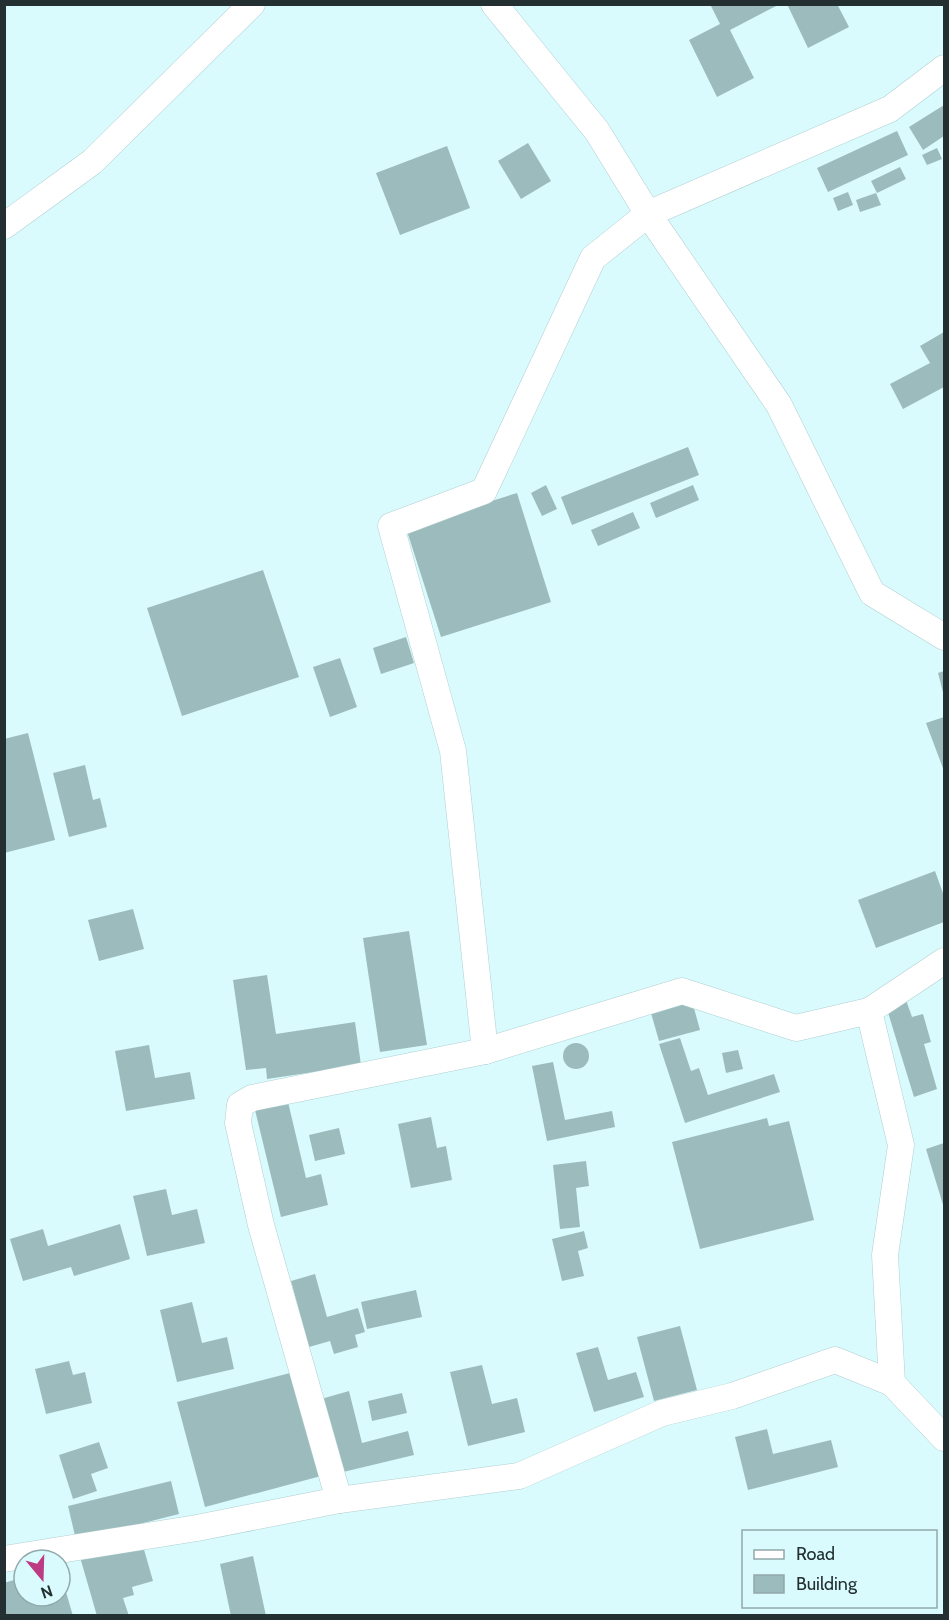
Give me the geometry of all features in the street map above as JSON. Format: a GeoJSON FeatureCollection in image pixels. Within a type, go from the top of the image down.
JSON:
{"type":"FeatureCollection","features":[{"type":"Feature","properties":{"kind":"street"},"geometry":{"type":"LineString","coordinates":[[4,226],[92,162],[252,4]]}},
{"type":"Feature","properties":{"kind":"street"},"geometry":{"type":"LineString","coordinates":[[494,4],[597,131],[648,214],[779,405],[872,593],[945,637]]}},
{"type":"Feature","properties":{"kind":"street"},"geometry":{"type":"LineString","coordinates":[[485,1051],[453,751],[391,526],[484,490],[593,258],[648,214],[890,109],[945,68]]}},
{"type":"Feature","properties":{"kind":"street"},"geometry":{"type":"LineString","coordinates":[[339,1500],[261,1225],[238,1123],[240,1105],[252,1098],[485,1051],[682,991],[796,1028],[869,1011],[945,961]]}},
{"type":"Feature","properties":{"kind":"street"},"geometry":{"type":"LineString","coordinates":[[869,1011],[901,1145],[885,1255],[891,1383]]}},
{"type":"Feature","properties":{"kind":"street"},"geometry":{"type":"LineString","coordinates":[[4,1559],[197,1528],[339,1500],[519,1476],[662,1413],[732,1396],[835,1360],[891,1383],[945,1438]]}},
{"type":"Feature","properties":{"kind":"building"},"geometry":{"type":"Polygon","coordinates":[[[710,4],[780,4],[730,30],[754,78],[717,97],[689,40],[720,24],[710,4]]]}},
{"type":"Feature","properties":{"kind":"building"},"geometry":{"type":"Polygon","coordinates":[[[787,4],[837,4],[849,27],[808,48],[787,4]]]}},
{"type":"Feature","properties":{"kind":"building"},"geometry":{"type":"Polygon","coordinates":[[[944,105],[944,136],[923,150],[909,127],[944,105]]]}},
{"type":"Feature","properties":{"kind":"building"},"geometry":{"type":"Polygon","coordinates":[[[897,131],[908,155],[828,192],[817,168],[897,131]]]}},
{"type":"Feature","properties":{"kind":"building"},"geometry":{"type":"Polygon","coordinates":[[[528,143],[551,181],[521,199],[498,161],[528,143]]]}},
{"type":"Feature","properties":{"kind":"building"},"geometry":{"type":"Polygon","coordinates":[[[447,146],[470,208],[400,235],[376,173],[447,146]]]}},
{"type":"Feature","properties":{"kind":"building"},"geometry":{"type":"Polygon","coordinates":[[[937,148],[942,159],[927,165],[922,155],[937,148]]]}},
{"type":"Feature","properties":{"kind":"building"},"geometry":{"type":"Polygon","coordinates":[[[900,167],[906,179],[877,193],[871,181],[900,167]]]}},
{"type":"Feature","properties":{"kind":"building"},"geometry":{"type":"Polygon","coordinates":[[[848,192],[853,205],[838,211],[833,198],[848,192]]]}},
{"type":"Feature","properties":{"kind":"building"},"geometry":{"type":"Polygon","coordinates":[[[876,193],[881,205],[860,212],[856,200],[876,193]]]}},
{"type":"Feature","properties":{"kind":"building"},"geometry":{"type":"Polygon","coordinates":[[[944,332],[944,387],[903,409],[890,384],[930,363],[920,346],[944,332]]]}},
{"type":"Feature","properties":{"kind":"building"},"geometry":{"type":"Polygon","coordinates":[[[688,447],[699,475],[572,525],[561,497],[688,447]]]}},
{"type":"Feature","properties":{"kind":"building"},"geometry":{"type":"Polygon","coordinates":[[[546,485],[557,509],[542,516],[531,493],[546,485]]]}},
{"type":"Feature","properties":{"kind":"building"},"geometry":{"type":"Polygon","coordinates":[[[693,485],[699,500],[656,518],[650,503],[693,485]]]}},
{"type":"Feature","properties":{"kind":"building"},"geometry":{"type":"Polygon","coordinates":[[[517,493],[551,602],[441,637],[406,528],[517,493]]]}},
{"type":"Feature","properties":{"kind":"building"},"geometry":{"type":"Polygon","coordinates":[[[633,512],[640,528],[598,546],[591,530],[633,512]]]}},
{"type":"Feature","properties":{"kind":"building"},"geometry":{"type":"Polygon","coordinates":[[[263,570],[299,677],[182,716],[147,608],[263,570]]]}},
{"type":"Feature","properties":{"kind":"building"},"geometry":{"type":"Polygon","coordinates":[[[406,637],[414,663],[381,674],[373,648],[406,637]]]}},
{"type":"Feature","properties":{"kind":"building"},"geometry":{"type":"Polygon","coordinates":[[[340,658],[357,707],[330,717],[313,667],[340,658]]]}},
{"type":"Feature","properties":{"kind":"building"},"geometry":{"type":"Polygon","coordinates":[[[944,671],[944,696],[938,673],[944,671]]]}},
{"type":"Feature","properties":{"kind":"building"},"geometry":{"type":"Polygon","coordinates":[[[944,717],[944,771],[926,723],[944,717]]]}},
{"type":"Feature","properties":{"kind":"building"},"geometry":{"type":"Polygon","coordinates":[[[28,733],[55,840],[4,853],[4,739],[28,733]]]}},
{"type":"Feature","properties":{"kind":"building"},"geometry":{"type":"Polygon","coordinates":[[[85,765],[93,800],[100,798],[107,827],[69,837],[53,773],[85,765]]]}},
{"type":"Feature","properties":{"kind":"building"},"geometry":{"type":"Polygon","coordinates":[[[935,871],[944,896],[944,922],[876,948],[858,900],[935,871]]]}},
{"type":"Feature","properties":{"kind":"building"},"geometry":{"type":"Polygon","coordinates":[[[133,909],[144,949],[99,961],[88,920],[133,909]]]}},
{"type":"Feature","properties":{"kind":"building"},"geometry":{"type":"Polygon","coordinates":[[[409,931],[427,1045],[380,1052],[363,938],[409,931]]]}},
{"type":"Feature","properties":{"kind":"building"},"geometry":{"type":"Polygon","coordinates":[[[267,975],[276,1034],[355,1022],[361,1065],[267,1079],[266,1068],[246,1070],[233,980],[267,975]]]}},
{"type":"Feature","properties":{"kind":"building"},"geometry":{"type":"Polygon","coordinates":[[[906,1000],[912,1017],[923,1014],[931,1042],[924,1044],[937,1089],[914,1097],[886,1006],[906,1000]]]}},
{"type":"Feature","properties":{"kind":"building"},"geometry":{"type":"Polygon","coordinates":[[[692,1001],[700,1030],[659,1041],[651,1013],[692,1001]]]}},
{"type":"Feature","properties":{"kind":"building"},"geometry":{"type":"Polygon","coordinates":[[[680,1038],[691,1071],[699,1068],[708,1095],[774,1074],[780,1092],[685,1123],[659,1044],[680,1038]]]}},
{"type":"Feature","properties":{"kind":"building"},"geometry":{"type":"Polygon","coordinates":[[[576,1043],[585,1047],[589,1056],[585,1065],[576,1069],[567,1065],[563,1056],[567,1047],[576,1043]]]}},
{"type":"Feature","properties":{"kind":"building"},"geometry":{"type":"Polygon","coordinates":[[[149,1045],[155,1078],[190,1072],[195,1099],[126,1111],[115,1051],[149,1045]]]}},
{"type":"Feature","properties":{"kind":"building"},"geometry":{"type":"Polygon","coordinates":[[[738,1050],[743,1069],[726,1073],[722,1053],[738,1050]]]}},
{"type":"Feature","properties":{"kind":"building"},"geometry":{"type":"Polygon","coordinates":[[[553,1062],[565,1120],[612,1111],[615,1127],[547,1141],[532,1066],[553,1062]]]}},
{"type":"Feature","properties":{"kind":"building"},"geometry":{"type":"Polygon","coordinates":[[[288,1102],[306,1178],[321,1174],[328,1205],[281,1217],[255,1110],[288,1102]]]}},
{"type":"Feature","properties":{"kind":"building"},"geometry":{"type":"Polygon","coordinates":[[[431,1117],[437,1148],[446,1146],[452,1180],[411,1188],[398,1124],[431,1117]]]}},
{"type":"Feature","properties":{"kind":"building"},"geometry":{"type":"Polygon","coordinates":[[[767,1118],[769,1126],[789,1121],[814,1220],[700,1249],[672,1142],[767,1118]]]}},
{"type":"Feature","properties":{"kind":"building"},"geometry":{"type":"Polygon","coordinates":[[[339,1128],[345,1154],[315,1161],[309,1135],[339,1128]]]}},
{"type":"Feature","properties":{"kind":"building"},"geometry":{"type":"Polygon","coordinates":[[[944,1143],[944,1208],[926,1149],[944,1143]]]}},
{"type":"Feature","properties":{"kind":"building"},"geometry":{"type":"Polygon","coordinates":[[[586,1161],[589,1186],[576,1188],[580,1227],[560,1229],[553,1165],[586,1161]]]}},
{"type":"Feature","properties":{"kind":"building"},"geometry":{"type":"Polygon","coordinates":[[[166,1189],[172,1215],[197,1209],[205,1243],[147,1256],[133,1196],[166,1189]]]}},
{"type":"Feature","properties":{"kind":"building"},"geometry":{"type":"Polygon","coordinates":[[[120,1224],[130,1259],[74,1276],[71,1267],[23,1281],[10,1239],[43,1229],[48,1246],[120,1224]]]}},
{"type":"Feature","properties":{"kind":"building"},"geometry":{"type":"Polygon","coordinates":[[[584,1231],[588,1248],[578,1251],[584,1276],[562,1281],[552,1239],[584,1231]]]}},
{"type":"Feature","properties":{"kind":"building"},"geometry":{"type":"Polygon","coordinates":[[[315,1274],[327,1317],[358,1308],[365,1332],[355,1335],[358,1347],[334,1354],[330,1341],[309,1347],[291,1281],[315,1274]]]}},
{"type":"Feature","properties":{"kind":"building"},"geometry":{"type":"Polygon","coordinates":[[[416,1290],[422,1317],[367,1329],[361,1302],[416,1290]]]}},
{"type":"Feature","properties":{"kind":"building"},"geometry":{"type":"Polygon","coordinates":[[[192,1302],[202,1343],[227,1337],[234,1369],[177,1382],[160,1310],[192,1302]]]}},
{"type":"Feature","properties":{"kind":"building"},"geometry":{"type":"Polygon","coordinates":[[[680,1326],[697,1390],[654,1401],[637,1337],[680,1326]]]}},
{"type":"Feature","properties":{"kind":"building"},"geometry":{"type":"Polygon","coordinates":[[[598,1347],[608,1380],[636,1372],[644,1397],[594,1412],[576,1353],[598,1347]]]}},
{"type":"Feature","properties":{"kind":"building"},"geometry":{"type":"Polygon","coordinates":[[[69,1361],[73,1375],[85,1372],[92,1403],[46,1414],[35,1369],[69,1361]]]}},
{"type":"Feature","properties":{"kind":"building"},"geometry":{"type":"Polygon","coordinates":[[[482,1365],[492,1404],[517,1398],[525,1432],[468,1446],[450,1372],[482,1365]]]}},
{"type":"Feature","properties":{"kind":"building"},"geometry":{"type":"Polygon","coordinates":[[[294,1372],[321,1476],[205,1507],[177,1402],[294,1372]]]}},
{"type":"Feature","properties":{"kind":"building"},"geometry":{"type":"Polygon","coordinates":[[[349,1391],[362,1443],[408,1431],[414,1455],[339,1473],[321,1399],[349,1391]]]}},
{"type":"Feature","properties":{"kind":"building"},"geometry":{"type":"Polygon","coordinates":[[[402,1393],[407,1413],[372,1421],[368,1401],[402,1393]]]}},
{"type":"Feature","properties":{"kind":"building"},"geometry":{"type":"Polygon","coordinates":[[[767,1429],[773,1454],[831,1440],[838,1467],[748,1490],[735,1437],[767,1429]]]}},
{"type":"Feature","properties":{"kind":"building"},"geometry":{"type":"Polygon","coordinates":[[[99,1442],[108,1468],[91,1474],[97,1491],[73,1499],[59,1455],[99,1442]]]}},
{"type":"Feature","properties":{"kind":"building"},"geometry":{"type":"Polygon","coordinates":[[[171,1481],[179,1514],[76,1540],[68,1506],[171,1481]]]}},
{"type":"Feature","properties":{"kind":"building"},"geometry":{"type":"Polygon","coordinates":[[[141,1539],[153,1581],[132,1587],[134,1595],[123,1598],[129,1616],[97,1616],[80,1557],[141,1539]]]}},
{"type":"Feature","properties":{"kind":"building"},"geometry":{"type":"Polygon","coordinates":[[[253,1556],[266,1616],[231,1616],[220,1564],[253,1556]]]}},
{"type":"Feature","properties":{"kind":"building"},"geometry":{"type":"Polygon","coordinates":[[[12,1581],[12,1608],[71,1608],[73,1616],[4,1616],[4,1583],[12,1581]]]}}]}
